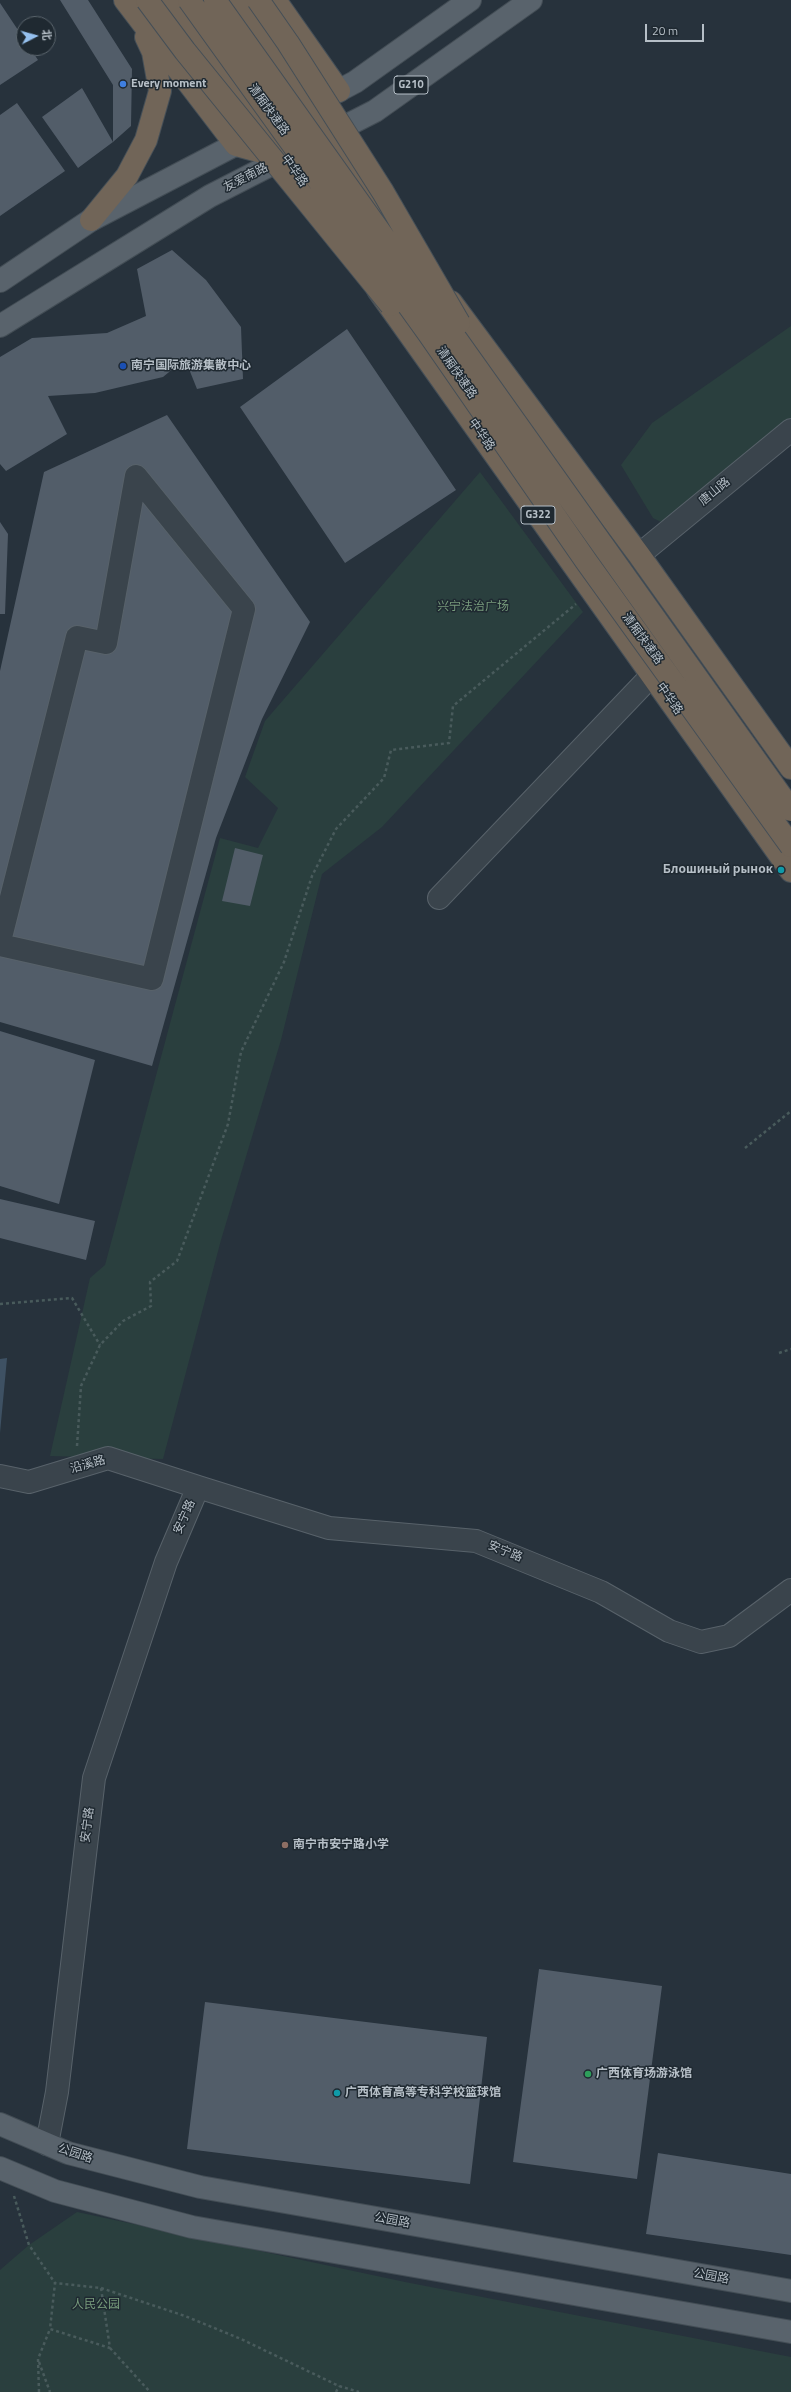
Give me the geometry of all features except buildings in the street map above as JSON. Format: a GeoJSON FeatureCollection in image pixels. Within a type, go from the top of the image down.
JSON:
{"type":"FeatureCollection","features":[{"type":"Feature","properties":{"kind":"highway"},"geometry":{"type":"LineString","coordinates":[[125,0],[142,9],[185,51],[509,450]]}},
{"type":"Feature","properties":{"kind":"highway","name":"中华路"},"geometry":{"type":"LineString","coordinates":[[170,0],[285,158],[791,871]]}},
{"type":"Feature","properties":{"kind":"highway","name":"清厢快速路"},"geometry":{"type":"LineString","coordinates":[[189,0],[424,328],[590,568],[791,846]]}},
{"type":"Feature","properties":{"kind":"highway","name":"清厢快速路"},"geometry":{"type":"LineString","coordinates":[[215,0],[791,810]]}},
{"type":"Feature","properties":{"kind":"highway"},"geometry":{"type":"LineString","coordinates":[[234,0],[306,108],[639,555],[791,768]]}},
{"type":"Feature","properties":{"kind":"highway"},"geometry":{"type":"LineString","coordinates":[[258,0],[288,43],[383,192],[535,451]]}},
{"type":"Feature","properties":{"kind":"highway"},"geometry":{"type":"LineString","coordinates":[[275,0],[339,91]]}},
{"type":"Feature","properties":{"kind":"highway"},"geometry":{"type":"LineString","coordinates":[[142,9],[236,145],[285,158]]}},
{"type":"Feature","properties":{"kind":"highway"},"geometry":{"type":"LineString","coordinates":[[92,220],[127,176],[146,140],[160,91],[153,52],[142,9]]}},
{"type":"Feature","properties":{"kind":"main road","name":"G210"},"geometry":{"type":"LineString","coordinates":[[306,108],[355,82],[470,0]]}},
{"type":"Feature","properties":{"kind":"main road","name":"友爱南路"},"geometry":{"type":"LineString","coordinates":[[0,326],[210,196],[375,111],[531,0]]}},
{"type":"Feature","properties":{"kind":"main road"},"geometry":{"type":"LineString","coordinates":[[0,281],[92,220],[306,108]]}},
{"type":"Feature","properties":{"kind":"main road","name":"公园路"},"geometry":{"type":"LineString","coordinates":[[0,2124],[68,2153],[200,2187],[791,2291]]}},
{"type":"Feature","properties":{"kind":"main road"},"geometry":{"type":"LineString","coordinates":[[3,2169],[55,2191],[192,2227],[791,2332]]}},
{"type":"Feature","properties":{"kind":"street","name":"唐山路"},"geometry":{"type":"LineString","coordinates":[[639,555],[791,430]]}},
{"type":"Feature","properties":{"kind":"street"},"geometry":{"type":"LineString","coordinates":[[0,941],[78,637],[106,643],[136,476],[244,609],[152,979],[0,945]]}},
{"type":"Feature","properties":{"kind":"street"},"geometry":{"type":"LineString","coordinates":[[438,898],[652,675]]}},
{"type":"Feature","properties":{"kind":"street","name":"沿溪路"},"geometry":{"type":"LineString","coordinates":[[0,1476],[29,1482],[108,1458],[198,1487]]}},
{"type":"Feature","properties":{"kind":"street","name":"安宁路"},"geometry":{"type":"LineString","coordinates":[[47,2144],[57,2092],[94,1778],[166,1562],[198,1487],[329,1528],[476,1541],[601,1592],[668,1631],[701,1642],[730,1636],[791,1590]]}},
{"type":"Feature","properties":{"kind":"path"},"geometry":{"type":"LineString","coordinates":[[75,1469],[81,1386],[100,1345],[123,1321],[151,1306],[150,1282],[177,1261],[228,1124],[241,1052],[284,962],[312,876],[336,829],[384,778],[391,750],[449,743],[453,706],[592,591]]}},
{"type":"Feature","properties":{"kind":"path"},"geometry":{"type":"LineString","coordinates":[[745,1148],[791,1111]]}},
{"type":"Feature","properties":{"kind":"path"},"geometry":{"type":"LineString","coordinates":[[0,1304],[72,1298],[100,1345]]}},
{"type":"Feature","properties":{"kind":"path"},"geometry":{"type":"LineString","coordinates":[[779,1353],[791,1349]]}},
{"type":"Feature","properties":{"kind":"path"},"geometry":{"type":"LineString","coordinates":[[3,2169],[30,2245],[55,2283],[50,2329],[38,2359],[39,2392]]}},
{"type":"Feature","properties":{"kind":"path"},"geometry":{"type":"LineString","coordinates":[[55,2283],[101,2288],[185,2316],[241,2339],[339,2386],[358,2392]]}},
{"type":"Feature","properties":{"kind":"path"},"geometry":{"type":"LineString","coordinates":[[101,2288],[110,2348]]}},
{"type":"Feature","properties":{"kind":"path"},"geometry":{"type":"LineString","coordinates":[[50,2329],[110,2348],[150,2392]]}},
{"type":"Feature","properties":{"kind":"path"},"geometry":{"type":"LineString","coordinates":[[38,2359],[50,2392]]}},
{"type":"Feature","properties":{"kind":"path"},"geometry":{"type":"LineString","coordinates":[[336,2392],[339,2386]]}},
{"type":"Feature","properties":{"kind":"green space"},"geometry":{"type":"Polygon","coordinates":[[[791,326],[791,428],[663,523],[653,518],[621,465],[652,423],[791,326]]]}},
{"type":"Feature","properties":{"kind":"green space","name":"兴宁法治广场"},"geometry":{"type":"Polygon","coordinates":[[[480,472],[583,612],[382,827],[322,874],[281,1040],[221,1240],[163,1459],[50,1456],[90,1278],[105,1265],[220,838],[258,848],[278,808],[245,777],[265,721],[480,472]]]}},
{"type":"Feature","properties":{"kind":"green space","name":"人民公园"},"geometry":{"type":"Polygon","coordinates":[[[77,2212],[405,2282],[791,2357],[791,2392],[0,2392],[0,2270],[29,2245],[77,2212]]]}},
{"type":"Feature","properties":{"kind":"water"},"geometry":{"type":"Polygon","coordinates":[[[7,1358],[0,1433],[0,1359],[7,1358]]]}},
{"type":"Feature","properties":{"kind":"place","name":"Every moment"},"geometry":{"type":"Point","coordinates":[123,84]}},
{"type":"Feature","properties":{"kind":"place","name":"南宁国际旅游集散中心"},"geometry":{"type":"Point","coordinates":[123,366]}},
{"type":"Feature","properties":{"kind":"place","name":"Блошиный рынок"},"geometry":{"type":"Point","coordinates":[781,870]}},
{"type":"Feature","properties":{"kind":"place","name":"南宁市安宁路小学"},"geometry":{"type":"Point","coordinates":[285,1845]}},
{"type":"Feature","properties":{"kind":"place","name":"广西体育场游泳馆"},"geometry":{"type":"Point","coordinates":[588,2074]}},
{"type":"Feature","properties":{"kind":"place","name":"广西体育高等专科学校篮球馆"},"geometry":{"type":"Point","coordinates":[337,2093]}}]}
